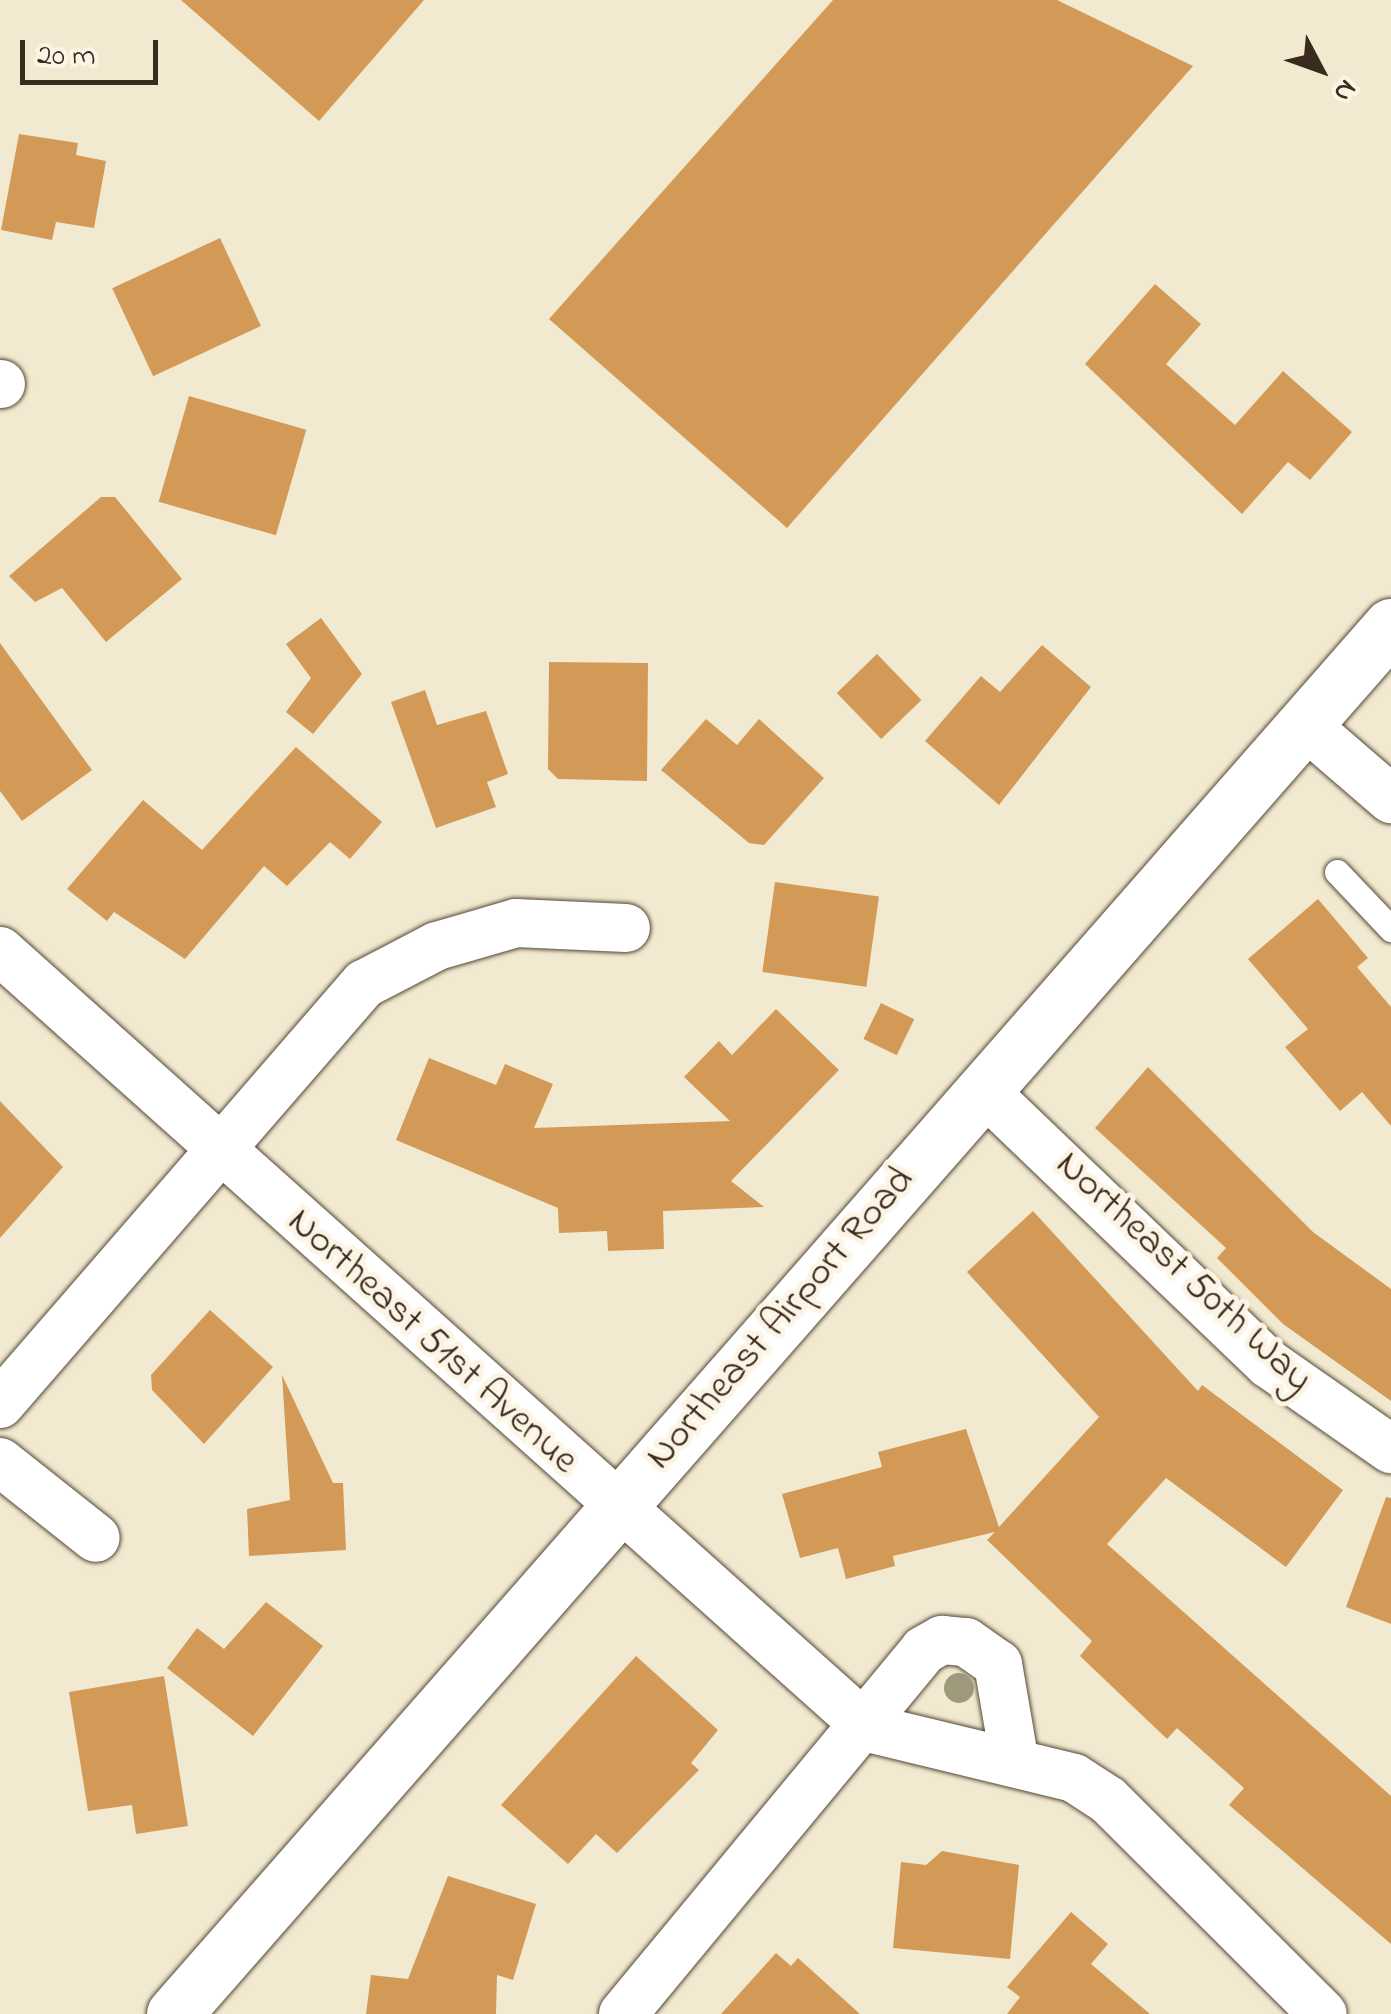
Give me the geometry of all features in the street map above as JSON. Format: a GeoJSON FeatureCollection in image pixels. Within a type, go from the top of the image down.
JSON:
{"type":"FeatureCollection","features":[{"type":"Feature","properties":{"kind":"street","name":"Northeast Airport Road"},"geometry":{"type":"LineString","coordinates":[[174,2014],[1391,626]]}},
{"type":"Feature","properties":{"kind":"street"},"geometry":{"type":"LineString","coordinates":[[1304,724],[1391,799]]}},
{"type":"Feature","properties":{"kind":"street"},"geometry":{"type":"LineString","coordinates":[[0,1404],[364,984],[437,946],[516,922],[626,928]]}},
{"type":"Feature","properties":{"kind":"street","name":"Northeast 51st Avenue"},"geometry":{"type":"LineString","coordinates":[[0,952],[219,1152],[868,1728],[1014,1758],[1108,1800],[1322,2014]]}},
{"type":"Feature","properties":{"kind":"street","name":"Northeast 50th Way"},"geometry":{"type":"LineString","coordinates":[[982,1089],[1269,1364],[1391,1449]]}},
{"type":"Feature","properties":{"kind":"street"},"geometry":{"type":"LineString","coordinates":[[0,1462],[96,1538]]}},
{"type":"Feature","properties":{"kind":"street"},"geometry":{"type":"LineString","coordinates":[[623,2009],[868,1728],[924,1650],[942,1640],[966,1642],[998,1664],[1014,1758]]}},
{"type":"Feature","properties":{"kind":"lane"},"geometry":{"type":"LineString","coordinates":[[1337,872],[1391,930]]}},
{"type":"Feature","properties":{"kind":"building"},"geometry":{"type":"Polygon","coordinates":[[[181,0],[424,0],[319,121],[181,0]]]}},
{"type":"Feature","properties":{"kind":"building"},"geometry":{"type":"Polygon","coordinates":[[[833,0],[1057,0],[1193,66],[787,528],[549,319],[833,0]]]}},
{"type":"Feature","properties":{"kind":"building"},"geometry":{"type":"Polygon","coordinates":[[[19,134],[78,143],[76,155],[106,161],[94,228],[56,222],[52,240],[1,230],[19,134]]]}},
{"type":"Feature","properties":{"kind":"building"},"geometry":{"type":"Polygon","coordinates":[[[220,238],[261,326],[153,376],[112,288],[220,238]]]}},
{"type":"Feature","properties":{"kind":"building"},"geometry":{"type":"Polygon","coordinates":[[[1155,284],[1201,324],[1166,364],[1235,425],[1283,371],[1352,432],[1310,480],[1288,462],[1242,514],[1085,364],[1155,284]]]}},
{"type":"Feature","properties":{"kind":"building"},"geometry":{"type":"Polygon","coordinates":[[[189,396],[306,430],[276,535],[159,502],[189,396]]]}},
{"type":"Feature","properties":{"kind":"building"},"geometry":{"type":"Polygon","coordinates":[[[101,497],[115,497],[182,579],[106,642],[62,588],[35,602],[9,576],[101,497]]]}},
{"type":"Feature","properties":{"kind":"building"},"geometry":{"type":"Polygon","coordinates":[[[321,618],[362,674],[313,734],[286,712],[311,678],[286,644],[321,618]]]}},
{"type":"Feature","properties":{"kind":"building"},"geometry":{"type":"Polygon","coordinates":[[[0,643],[92,770],[22,821],[0,791],[0,643]]]}},
{"type":"Feature","properties":{"kind":"building"},"geometry":{"type":"Polygon","coordinates":[[[1042,645],[1091,687],[999,805],[925,741],[981,676],[1000,692],[1042,645]]]}},
{"type":"Feature","properties":{"kind":"building"},"geometry":{"type":"Polygon","coordinates":[[[877,654],[921,700],[881,739],[837,693],[877,654]]]}},
{"type":"Feature","properties":{"kind":"building"},"geometry":{"type":"Polygon","coordinates":[[[549,662],[648,663],[647,781],[558,779],[548,769],[549,662]]]}},
{"type":"Feature","properties":{"kind":"building"},"geometry":{"type":"Polygon","coordinates":[[[425,690],[437,725],[486,711],[508,774],[487,782],[496,807],[436,828],[391,702],[425,690]]]}},
{"type":"Feature","properties":{"kind":"building"},"geometry":{"type":"Polygon","coordinates":[[[706,719],[737,745],[759,719],[824,778],[764,845],[749,843],[661,770],[706,719]]]}},
{"type":"Feature","properties":{"kind":"building"},"geometry":{"type":"Polygon","coordinates":[[[296,747],[382,822],[350,859],[330,842],[287,886],[264,866],[185,959],[114,912],[107,921],[67,889],[143,800],[202,850],[296,747]]]}},
{"type":"Feature","properties":{"kind":"building"},"geometry":{"type":"Polygon","coordinates":[[[775,882],[879,897],[866,987],[762,972],[775,882]]]}},
{"type":"Feature","properties":{"kind":"building"},"geometry":{"type":"Polygon","coordinates":[[[1318,899],[1368,958],[1357,967],[1391,1007],[1391,1126],[1362,1092],[1340,1111],[1285,1047],[1308,1029],[1248,959],[1318,899]]]}},
{"type":"Feature","properties":{"kind":"building"},"geometry":{"type":"Polygon","coordinates":[[[881,1003],[914,1019],[897,1055],[863,1039],[881,1003]]]}},
{"type":"Feature","properties":{"kind":"building"},"geometry":{"type":"Polygon","coordinates":[[[776,1009],[839,1070],[731,1181],[764,1207],[663,1211],[664,1249],[608,1251],[607,1231],[559,1233],[558,1208],[396,1140],[429,1058],[496,1085],[505,1064],[553,1084],[534,1128],[730,1121],[684,1077],[719,1041],[732,1055],[776,1009]]]}},
{"type":"Feature","properties":{"kind":"building"},"geometry":{"type":"Polygon","coordinates":[[[1148,1067],[1313,1232],[1391,1289],[1391,1401],[1283,1324],[1217,1258],[1226,1248],[1095,1128],[1148,1067]]]}},
{"type":"Feature","properties":{"kind":"building"},"geometry":{"type":"Polygon","coordinates":[[[0,1101],[63,1167],[0,1238],[0,1101]]]}},
{"type":"Feature","properties":{"kind":"building"},"geometry":{"type":"Polygon","coordinates":[[[1033,1211],[1198,1391],[1202,1385],[1343,1490],[1286,1567],[1166,1478],[1107,1544],[1391,1796],[1391,1944],[1229,1805],[1244,1788],[1177,1728],[1167,1739],[1080,1656],[1092,1641],[987,1540],[995,1532],[893,1556],[895,1566],[846,1579],[838,1548],[800,1558],[782,1494],[882,1467],[878,1452],[966,1429],[999,1527],[1099,1417],[967,1272],[1033,1211]]]}},
{"type":"Feature","properties":{"kind":"building"},"geometry":{"type":"Polygon","coordinates":[[[210,1310],[273,1367],[204,1444],[152,1390],[151,1375],[210,1310]]]}},
{"type":"Feature","properties":{"kind":"building"},"geometry":{"type":"Polygon","coordinates":[[[282,1375],[333,1483],[343,1483],[346,1550],[249,1556],[247,1509],[290,1500],[282,1375]]]}},
{"type":"Feature","properties":{"kind":"building"},"geometry":{"type":"Polygon","coordinates":[[[1386,1497],[1391,1498],[1391,1624],[1346,1607],[1386,1497]]]}},
{"type":"Feature","properties":{"kind":"building"},"geometry":{"type":"Polygon","coordinates":[[[266,1602],[323,1646],[253,1736],[167,1668],[197,1628],[224,1649],[266,1602]]]}},
{"type":"Feature","properties":{"kind":"building"},"geometry":{"type":"Polygon","coordinates":[[[636,1656],[718,1730],[691,1763],[699,1770],[617,1853],[596,1834],[568,1864],[501,1805],[636,1656]]]}},
{"type":"Feature","properties":{"kind":"building"},"geometry":{"type":"Polygon","coordinates":[[[164,1676],[188,1826],[136,1834],[132,1805],[88,1811],[69,1692],[164,1676]]]}},
{"type":"Feature","properties":{"kind":"building"},"geometry":{"type":"Polygon","coordinates":[[[942,1851],[1019,1865],[1010,1959],[893,1948],[901,1862],[926,1865],[942,1851]]]}},
{"type":"Feature","properties":{"kind":"building"},"geometry":{"type":"Polygon","coordinates":[[[448,1876],[536,1904],[513,1980],[497,1975],[496,2014],[366,2014],[371,1975],[408,1979],[448,1876]]]}},
{"type":"Feature","properties":{"kind":"building"},"geometry":{"type":"Polygon","coordinates":[[[1071,1912],[1108,1944],[1091,1964],[1150,2014],[1007,2014],[1020,1997],[1007,1987],[1071,1912]]]}},
{"type":"Feature","properties":{"kind":"building"},"geometry":{"type":"Polygon","coordinates":[[[776,1953],[791,1966],[798,1958],[860,2014],[721,2014],[776,1953]]]}}]}
